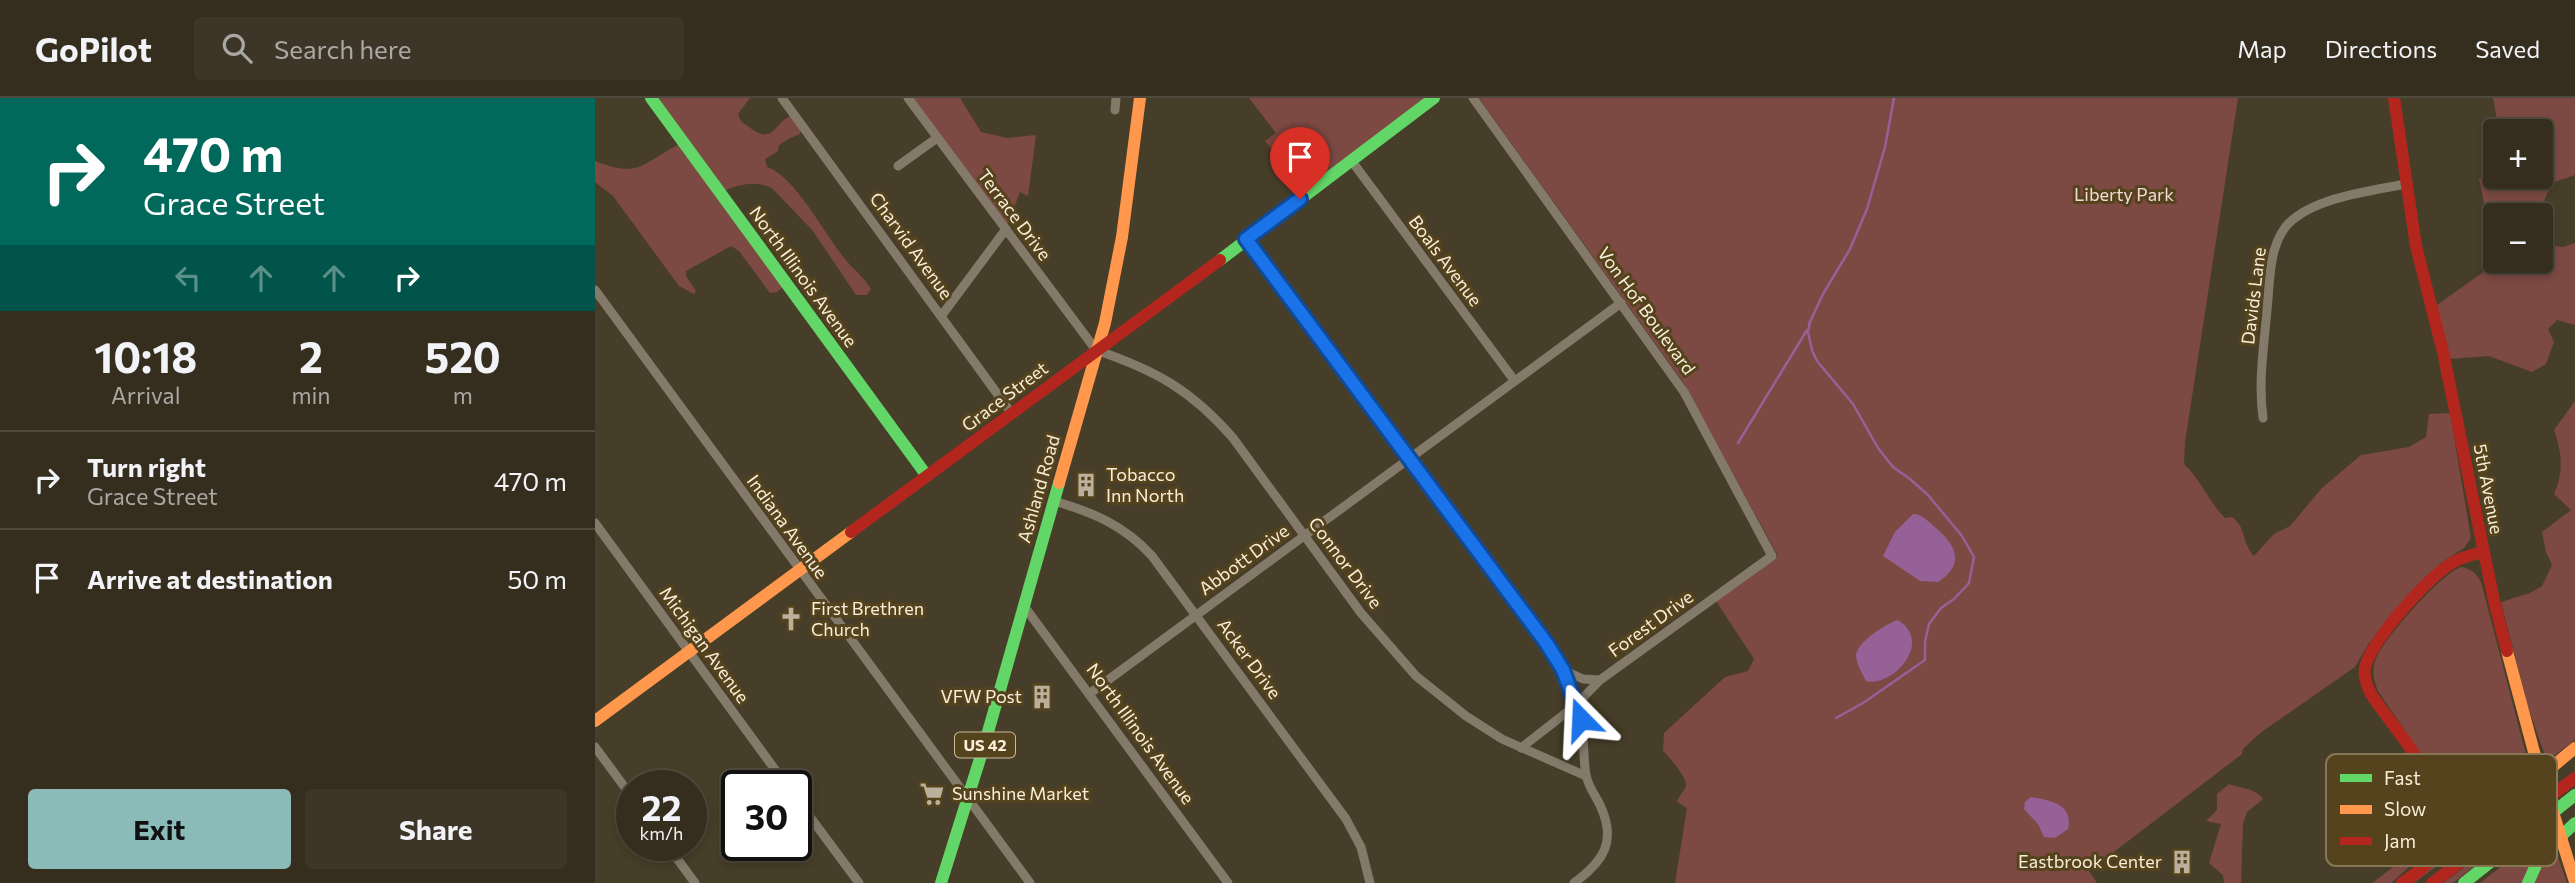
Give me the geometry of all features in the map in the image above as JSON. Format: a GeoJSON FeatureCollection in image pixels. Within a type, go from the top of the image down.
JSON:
{"type":"FeatureCollection","features":[{"type":"Feature","properties":{"kind":"main road","name":"North Illinois Avenue"},"geometry":{"type":"LineString","coordinates":[[651,98],[927,476]]}},
{"type":"Feature","properties":{"kind":"main road","name":"Ashland Road"},"geometry":{"type":"LineString","coordinates":[[941,883],[1024,606],[1116,272],[1140,98]]}},
{"type":"Feature","properties":{"kind":"main road","name":"Grace Street"},"geometry":{"type":"LineString","coordinates":[[595,721],[1012,414],[1434,98]]}},
{"type":"Feature","properties":{"kind":"main road","name":"5th Avenue"},"geometry":{"type":"LineString","coordinates":[[2394,98],[2416,246],[2443,352],[2505,648],[2535,754]]}},
{"type":"Feature","properties":{"kind":"main road"},"geometry":{"type":"LineString","coordinates":[[2412,754],[2371,694],[2365,667],[2378,642],[2436,576],[2452,564],[2483,552]]}},
{"type":"Feature","properties":{"kind":"main road"},"geometry":{"type":"LineString","coordinates":[[2557,762],[2575,748]]}},
{"type":"Feature","properties":{"kind":"main road"},"geometry":{"type":"LineString","coordinates":[[2557,791],[2575,778]]}},
{"type":"Feature","properties":{"kind":"main road"},"geometry":{"type":"LineString","coordinates":[[2557,809],[2575,795]]}},
{"type":"Feature","properties":{"kind":"main road"},"geometry":{"type":"LineString","coordinates":[[2557,839],[2575,822]]}},
{"type":"Feature","properties":{"kind":"main road","name":"5th Avenue"},"geometry":{"type":"LineString","coordinates":[[2557,825],[2575,881]]}},
{"type":"Feature","properties":{"kind":"main road"},"geometry":{"type":"LineString","coordinates":[[2402,883],[2422,866]]}},
{"type":"Feature","properties":{"kind":"main road"},"geometry":{"type":"LineString","coordinates":[[2432,883],[2455,866]]}},
{"type":"Feature","properties":{"kind":"main road"},"geometry":{"type":"LineString","coordinates":[[2464,883],[2485,866]]}},
{"type":"Feature","properties":{"kind":"main road"},"geometry":{"type":"LineString","coordinates":[[2528,883],[2533,866]]}},
{"type":"Feature","properties":{"kind":"street","name":"Charvid Avenue"},"geometry":{"type":"LineString","coordinates":[[782,98],[1012,414]]}},
{"type":"Feature","properties":{"kind":"street","name":"Terrace Drive"},"geometry":{"type":"LineString","coordinates":[[908,98],[1096,350]]}},
{"type":"Feature","properties":{"kind":"street"},"geometry":{"type":"LineString","coordinates":[[1115,110],[1116,98]]}},
{"type":"Feature","properties":{"kind":"street","name":"Von Hof Boulevard"},"geometry":{"type":"LineString","coordinates":[[1473,98],[1689,401],[1772,556]]}},
{"type":"Feature","properties":{"kind":"street"},"geometry":{"type":"LineString","coordinates":[[898,166],[937,138]]}},
{"type":"Feature","properties":{"kind":"street","name":"Boals Avenue"},"geometry":{"type":"LineString","coordinates":[[1351,160],[1514,380]]}},
{"type":"Feature","properties":{"kind":"street","name":"Davids Lane"},"geometry":{"type":"LineString","coordinates":[[2263,418],[2260,396],[2261,369],[2269,288],[2273,255],[2284,229],[2304,212],[2322,204],[2406,184]]}},
{"type":"Feature","properties":{"kind":"street"},"geometry":{"type":"LineString","coordinates":[[942,315],[1006,229]]}},
{"type":"Feature","properties":{"kind":"street"},"geometry":{"type":"LineString","coordinates":[[1246,239],[1547,644],[1563,670],[1581,719],[1586,776],[1602,811],[1608,836],[1601,858],[1574,883]]}},
{"type":"Feature","properties":{"kind":"street","name":"Indiana Avenue"},"geometry":{"type":"LineString","coordinates":[[595,289],[1030,883]]}},
{"type":"Feature","properties":{"kind":"street","name":"Abbott Drive"},"geometry":{"type":"LineString","coordinates":[[1090,694],[1621,303]]}},
{"type":"Feature","properties":{"kind":"street","name":"Connor Drive"},"geometry":{"type":"LineString","coordinates":[[1096,350],[1158,375],[1197,401],[1233,439],[1361,613],[1416,676],[1466,716],[1521,748],[1586,776]]}},
{"type":"Feature","properties":{"kind":"street","name":"Acker Drive"},"geometry":{"type":"LineString","coordinates":[[1053,501],[1100,516],[1135,538],[1152,556],[1346,819],[1361,847],[1370,883]]}},
{"type":"Feature","properties":{"kind":"street","name":"Michigan Avenue"},"geometry":{"type":"LineString","coordinates":[[595,523],[775,770]]}},
{"type":"Feature","properties":{"kind":"street","name":"Forest Drive"},"geometry":{"type":"LineString","coordinates":[[1521,748],[1576,705],[1600,680],[1772,556]]}},
{"type":"Feature","properties":{"kind":"street","name":"North Illinois Avenue"},"geometry":{"type":"LineString","coordinates":[[1024,606],[1228,883]]}},
{"type":"Feature","properties":{"kind":"street"},"geometry":{"type":"LineString","coordinates":[[1563,670],[1583,679],[1600,680]]}},
{"type":"Feature","properties":{"kind":"street"},"geometry":{"type":"LineString","coordinates":[[595,747],[616,775]]}},
{"type":"Feature","properties":{"kind":"street"},"geometry":{"type":"LineString","coordinates":[[812,820],[859,883]]}},
{"type":"Feature","properties":{"kind":"street"},"geometry":{"type":"LineString","coordinates":[[679,861],[695,883]]}},
{"type":"Feature","properties":{"kind":"green space"},"geometry":{"type":"Polygon","coordinates":[[[657,98],[750,98],[738,114],[745,124],[763,134],[772,132],[792,115],[801,128],[800,134],[779,145],[778,151],[765,159],[767,167],[778,173],[799,194],[845,259],[871,289],[867,295],[856,295],[813,231],[773,189],[749,184],[724,191],[657,98]]]}},
{"type":"Feature","properties":{"kind":"green space"},"geometry":{"type":"Polygon","coordinates":[[[912,98],[960,98],[981,132],[1007,138],[1036,135],[1028,196],[1020,192],[1007,226],[912,98]]]}},
{"type":"Feature","properties":{"kind":"green space"},"geometry":{"type":"Polygon","coordinates":[[[1249,98],[1427,98],[1304,191],[1265,141],[1276,133],[1249,98]]]}},
{"type":"Feature","properties":{"kind":"green space","name":"Liberty Park"},"geometry":{"type":"Polygon","coordinates":[[[1479,98],[2238,98],[2185,442],[2184,464],[2225,518],[2232,517],[2237,521],[2254,556],[2274,534],[2290,526],[2322,488],[2361,455],[2409,447],[2426,437],[2429,414],[2450,413],[2471,538],[2464,548],[2441,563],[2369,643],[2355,667],[2260,733],[2243,749],[2242,754],[2089,871],[2097,883],[1675,883],[1687,808],[1677,802],[1686,783],[1663,751],[1664,733],[1725,677],[1748,671],[1754,659],[1716,601],[1778,556],[1683,382],[1479,98]]]}},
{"type":"Feature","properties":{"kind":"green space"},"geometry":{"type":"Polygon","coordinates":[[[2493,98],[2575,98],[2575,175],[2553,183],[2553,119],[2497,119],[2493,98]]]}},
{"type":"Feature","properties":{"kind":"green space"},"geometry":{"type":"Polygon","coordinates":[[[680,144],[784,286],[777,292],[770,293],[739,251],[731,246],[686,271],[686,276],[696,291],[694,294],[679,286],[613,196],[595,182],[595,161],[622,169],[632,169],[680,144]]]}},
{"type":"Feature","properties":{"kind":"green space"},"geometry":{"type":"Polygon","coordinates":[[[2483,178],[2483,189],[2549,189],[2543,203],[2484,203],[2479,179],[2483,178]]]}},
{"type":"Feature","properties":{"kind":"green space"},"geometry":{"type":"Polygon","coordinates":[[[2575,243],[2575,325],[2557,320],[2548,329],[2554,342],[2546,364],[2532,372],[2489,356],[2449,359],[2437,305],[2483,272],[2553,273],[2553,246],[2563,247],[2575,243]]]}},
{"type":"Feature","properties":{"kind":"green space"},"geometry":{"type":"Polygon","coordinates":[[[2575,401],[2575,740],[2556,754],[2545,754],[2528,707],[2501,602],[2530,593],[2542,586],[2552,565],[2542,532],[2571,510],[2554,494],[2561,462],[2554,430],[2575,401]]]}},
{"type":"Feature","properties":{"kind":"green space"},"geometry":{"type":"Polygon","coordinates":[[[2461,567],[2468,569],[2481,582],[2526,754],[2421,754],[2378,691],[2374,667],[2381,649],[2401,622],[2452,572],[2461,567]]]}},
{"type":"Feature","properties":{"kind":"green space"},"geometry":{"type":"Polygon","coordinates":[[[2229,784],[2252,791],[2263,799],[2247,812],[2243,824],[2241,883],[2224,883],[2223,875],[2209,863],[2221,824],[2206,821],[2217,810],[2217,794],[2229,784]]]}},
{"type":"Feature","properties":{"kind":"green space"},"geometry":{"type":"Polygon","coordinates":[[[2557,854],[2567,883],[2535,883],[2541,866],[2557,866],[2557,854]]]}},
{"type":"Feature","properties":{"kind":"green space"},"geometry":{"type":"Polygon","coordinates":[[[2395,866],[2410,866],[2391,883],[2372,883],[2395,866]]]}},
{"type":"Feature","properties":{"kind":"green space"},"geometry":{"type":"Polygon","coordinates":[[[2421,866],[2437,866],[2414,883],[2421,866]]]}},
{"type":"Feature","properties":{"kind":"green space"},"geometry":{"type":"Polygon","coordinates":[[[2466,866],[2475,866],[2453,883],[2443,883],[2466,866]]]}},
{"type":"Feature","properties":{"kind":"green space"},"geometry":{"type":"Polygon","coordinates":[[[2502,866],[2533,866],[2523,883],[2480,883],[2502,866]]]}},
{"type":"Feature","properties":{"kind":"shaded area"},"geometry":{"type":"Polygon","coordinates":[[[1913,514],[1928,521],[1953,549],[1955,562],[1952,569],[1938,582],[1920,581],[1883,556],[1895,532],[1913,514]]]}},
{"type":"Feature","properties":{"kind":"shaded area"},"geometry":{"type":"Polygon","coordinates":[[[1898,620],[1908,630],[1912,641],[1905,662],[1886,678],[1866,681],[1856,655],[1861,644],[1898,620]]]}},
{"type":"Feature","properties":{"kind":"shaded area"},"geometry":{"type":"Polygon","coordinates":[[[2031,797],[2053,802],[2064,809],[2069,821],[2068,829],[2055,838],[2044,837],[2038,824],[2024,809],[2025,802],[2031,797]]]}},
{"type":"Feature","properties":{"kind":"waterway"},"geometry":{"type":"LineString","coordinates":[[1809,324],[1823,294],[1850,249],[1867,209],[1885,147],[1894,98]]}},
{"type":"Feature","properties":{"kind":"waterway"},"geometry":{"type":"LineString","coordinates":[[1810,322],[1808,332],[1817,361],[1853,404],[1878,448],[1893,467],[1928,495],[1962,536],[1974,557],[1969,583],[1941,608],[1929,624],[1925,660],[1863,703],[1836,718]]}},
{"type":"Feature","properties":{"kind":"waterway"},"geometry":{"type":"LineString","coordinates":[[1738,443],[1807,330]]}},
{"type":"Feature","properties":{"kind":"traffic: fast"},"geometry":{"type":"LineString","coordinates":[[651,98],[927,476]]}},
{"type":"Feature","properties":{"kind":"traffic: fast"},"geometry":{"type":"LineString","coordinates":[[1220,260],[1434,98]]}},
{"type":"Feature","properties":{"kind":"traffic: fast"},"geometry":{"type":"LineString","coordinates":[[941,883],[984,746],[1059,483]]}},
{"type":"Feature","properties":{"kind":"traffic: fast"},"geometry":{"type":"LineString","coordinates":[[2557,809],[2575,795]]}},
{"type":"Feature","properties":{"kind":"traffic: fast"},"geometry":{"type":"LineString","coordinates":[[2557,840],[2575,823]]}},
{"type":"Feature","properties":{"kind":"traffic: fast"},"geometry":{"type":"LineString","coordinates":[[2464,883],[2485,866]]}},
{"type":"Feature","properties":{"kind":"traffic: fast"},"geometry":{"type":"LineString","coordinates":[[2528,883],[2536,866]]}},
{"type":"Feature","properties":{"kind":"traffic: slow"},"geometry":{"type":"LineString","coordinates":[[1059,483],[1105,323],[1122,237],[1140,98]]}},
{"type":"Feature","properties":{"kind":"traffic: slow"},"geometry":{"type":"LineString","coordinates":[[595,721],[851,532]]}},
{"type":"Feature","properties":{"kind":"traffic: slow"},"geometry":{"type":"LineString","coordinates":[[2507,651],[2535,754]]}},
{"type":"Feature","properties":{"kind":"traffic: slow"},"geometry":{"type":"LineString","coordinates":[[2557,763],[2575,748]]}},
{"type":"Feature","properties":{"kind":"traffic: slow"},"geometry":{"type":"LineString","coordinates":[[2557,825],[2575,882]]}},
{"type":"Feature","properties":{"kind":"traffic: jam"},"geometry":{"type":"LineString","coordinates":[[2394,98],[2416,246],[2443,352],[2494,601],[2507,651]]}},
{"type":"Feature","properties":{"kind":"traffic: jam"},"geometry":{"type":"LineString","coordinates":[[851,532],[1220,260]]}},
{"type":"Feature","properties":{"kind":"traffic: jam"},"geometry":{"type":"LineString","coordinates":[[2414,754],[2371,694],[2365,678],[2369,656],[2389,626],[2429,582],[2456,561],[2483,552]]}},
{"type":"Feature","properties":{"kind":"traffic: jam"},"geometry":{"type":"LineString","coordinates":[[2557,791],[2575,778]]}},
{"type":"Feature","properties":{"kind":"traffic: jam"},"geometry":{"type":"LineString","coordinates":[[2402,883],[2424,866]]}},
{"type":"Feature","properties":{"kind":"traffic: jam"},"geometry":{"type":"LineString","coordinates":[[2432,883],[2455,866]]}},
{"type":"Feature","properties":{"kind":"place","name":"Tobacco Inn North"},"geometry":{"type":"Point","coordinates":[1086,485]}},
{"type":"Feature","properties":{"kind":"place","name":"First Brethren Church"},"geometry":{"type":"Point","coordinates":[791,619]}},
{"type":"Feature","properties":{"kind":"place","name":"VFW Post"},"geometry":{"type":"Point","coordinates":[1042,697]}},
{"type":"Feature","properties":{"kind":"place","name":"Sunshine Market"},"geometry":{"type":"Point","coordinates":[932,794]}},
{"type":"Feature","properties":{"kind":"place","name":"Eastbrook Center"},"geometry":{"type":"Point","coordinates":[2182,862]}},
{"type":"Feature","properties":{"kind":"route"},"geometry":{"type":"LineString","coordinates":[[1300,199],[1246,239],[1547,644],[1563,670],[1581,719]]}}]}
